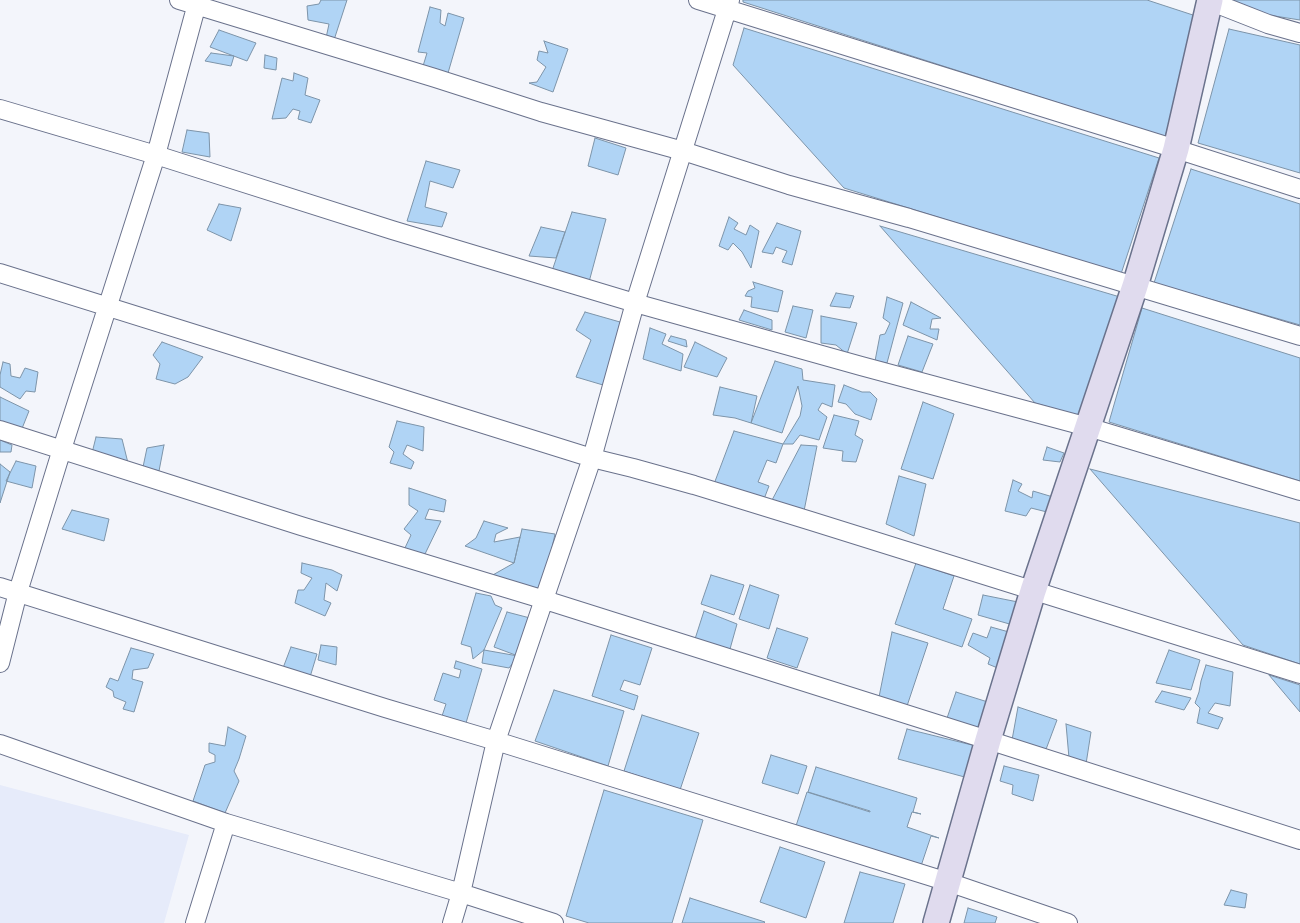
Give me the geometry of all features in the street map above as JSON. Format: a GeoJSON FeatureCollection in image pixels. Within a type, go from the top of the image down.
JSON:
{"type":"FeatureCollection","features":[{"type":"Feature","properties":{"kind":"street"},"geometry":{"type":"LineString","coordinates":[[698,0],[729,4],[1300,190]]}},
{"type":"Feature","properties":{"kind":"street"},"geometry":{"type":"LineString","coordinates":[[936,923],[1033,591],[1135,286],[1176,149],[1209,0],[1268,24],[1300,33]]}},
{"type":"Feature","properties":{"kind":"street"},"geometry":{"type":"LineString","coordinates":[[0,662],[18,592],[62,449],[156,155],[191,2],[541,112],[683,151],[789,185],[909,218],[1300,336]]}},
{"type":"Feature","properties":{"kind":"street"},"geometry":{"type":"LineString","coordinates":[[452,923],[461,893],[496,741],[592,458],[635,303],[729,4]]}},
{"type":"Feature","properties":{"kind":"street"},"geometry":{"type":"LineString","coordinates":[[0,109],[156,155],[392,230],[635,303],[1088,427],[1300,491]]}},
{"type":"Feature","properties":{"kind":"street"},"geometry":{"type":"LineString","coordinates":[[0,273],[592,458],[703,488],[1300,674]]}},
{"type":"Feature","properties":{"kind":"street"},"geometry":{"type":"LineString","coordinates":[[0,430],[301,526],[545,600],[1300,840]]}},
{"type":"Feature","properties":{"kind":"street"},"geometry":{"type":"LineString","coordinates":[[0,587],[948,882],[1068,923]]}},
{"type":"Feature","properties":{"kind":"street"},"geometry":{"type":"LineString","coordinates":[[0,744],[226,823],[461,893],[554,923]]}},
{"type":"Feature","properties":{"kind":"street"},"geometry":{"type":"LineString","coordinates":[[195,923],[226,823]]}},
{"type":"Feature","properties":{"kind":"shaded area"},"geometry":{"type":"Polygon","coordinates":[[[0,785],[189,835],[164,923],[0,923],[0,785]]]}},
{"type":"Feature","properties":{"kind":"building"},"geometry":{"type":"Polygon","coordinates":[[[321,0],[347,0],[334,40],[326,38],[329,24],[308,20],[307,6],[319,4],[321,0]]]}},
{"type":"Feature","properties":{"kind":"building"},"geometry":{"type":"Polygon","coordinates":[[[743,0],[1147,0],[1199,17],[1165,137],[743,2],[743,0]]]}},
{"type":"Feature","properties":{"kind":"building"},"geometry":{"type":"Polygon","coordinates":[[[1233,0],[1300,0],[1300,20],[1230,9],[1233,0]]]}},
{"type":"Feature","properties":{"kind":"building"},"geometry":{"type":"Polygon","coordinates":[[[430,7],[441,10],[440,23],[445,26],[448,13],[464,18],[448,73],[423,66],[427,53],[418,52],[430,7]]]}},
{"type":"Feature","properties":{"kind":"building"},"geometry":{"type":"Polygon","coordinates":[[[744,28],[1159,158],[1121,274],[844,188],[733,65],[744,28]]]}},
{"type":"Feature","properties":{"kind":"building"},"geometry":{"type":"Polygon","coordinates":[[[1229,29],[1300,45],[1300,173],[1198,143],[1229,29]]]}},
{"type":"Feature","properties":{"kind":"building"},"geometry":{"type":"Polygon","coordinates":[[[219,30],[256,43],[247,61],[210,47],[219,30]]]}},
{"type":"Feature","properties":{"kind":"building"},"geometry":{"type":"Polygon","coordinates":[[[544,41],[568,49],[553,92],[529,83],[537,82],[546,67],[537,60],[539,51],[548,53],[544,41]]]}},
{"type":"Feature","properties":{"kind":"building"},"geometry":{"type":"Polygon","coordinates":[[[211,53],[234,56],[231,66],[205,61],[211,53]]]}},
{"type":"Feature","properties":{"kind":"building"},"geometry":{"type":"Polygon","coordinates":[[[265,55],[277,58],[276,70],[264,68],[265,55]]]}},
{"type":"Feature","properties":{"kind":"building"},"geometry":{"type":"Polygon","coordinates":[[[294,73],[308,78],[305,95],[320,100],[311,123],[298,119],[300,111],[293,109],[286,118],[272,119],[282,78],[293,81],[294,73]]]}},
{"type":"Feature","properties":{"kind":"building"},"geometry":{"type":"Polygon","coordinates":[[[187,130],[209,133],[210,157],[182,152],[187,130]]]}},
{"type":"Feature","properties":{"kind":"building"},"geometry":{"type":"Polygon","coordinates":[[[595,138],[626,148],[618,175],[588,166],[595,138]]]}},
{"type":"Feature","properties":{"kind":"building"},"geometry":{"type":"Polygon","coordinates":[[[426,161],[460,170],[453,188],[430,181],[425,207],[447,213],[442,227],[407,221],[426,161]]]}},
{"type":"Feature","properties":{"kind":"building"},"geometry":{"type":"Polygon","coordinates":[[[1191,169],[1300,204],[1300,325],[1154,283],[1191,169]]]}},
{"type":"Feature","properties":{"kind":"building"},"geometry":{"type":"Polygon","coordinates":[[[219,204],[241,208],[231,241],[207,230],[219,204]]]}},
{"type":"Feature","properties":{"kind":"building"},"geometry":{"type":"Polygon","coordinates":[[[572,212],[606,219],[589,282],[552,271],[572,212]]]}},
{"type":"Feature","properties":{"kind":"building"},"geometry":{"type":"Polygon","coordinates":[[[729,217],[738,223],[734,229],[746,235],[750,225],[759,231],[751,268],[742,252],[733,243],[728,250],[719,246],[729,217]]]}},
{"type":"Feature","properties":{"kind":"building"},"geometry":{"type":"Polygon","coordinates":[[[777,223],[801,231],[792,265],[782,262],[787,251],[776,247],[773,254],[762,252],[777,223]]]}},
{"type":"Feature","properties":{"kind":"building"},"geometry":{"type":"Polygon","coordinates":[[[880,226],[1120,297],[1083,417],[1035,403],[880,226]]]}},
{"type":"Feature","properties":{"kind":"building"},"geometry":{"type":"Polygon","coordinates":[[[541,227],[565,232],[556,258],[529,256],[541,227]]]}},
{"type":"Feature","properties":{"kind":"building"},"geometry":{"type":"Polygon","coordinates":[[[753,282],[783,291],[778,312],[751,307],[752,297],[745,296],[748,291],[755,288],[753,282]]]}},
{"type":"Feature","properties":{"kind":"building"},"geometry":{"type":"Polygon","coordinates":[[[836,293],[854,296],[850,308],[830,306],[836,293]]]}},
{"type":"Feature","properties":{"kind":"building"},"geometry":{"type":"Polygon","coordinates":[[[887,297],[903,303],[887,363],[875,361],[880,335],[885,334],[890,323],[883,318],[887,297]]]}},
{"type":"Feature","properties":{"kind":"building"},"geometry":{"type":"Polygon","coordinates":[[[911,302],[941,318],[932,319],[930,329],[939,329],[937,340],[903,325],[911,302]]]}},
{"type":"Feature","properties":{"kind":"building"},"geometry":{"type":"Polygon","coordinates":[[[793,306],[813,310],[806,338],[785,332],[793,306]]]}},
{"type":"Feature","properties":{"kind":"building"},"geometry":{"type":"Polygon","coordinates":[[[1142,308],[1300,358],[1300,481],[1109,422],[1142,308]]]}},
{"type":"Feature","properties":{"kind":"building"},"geometry":{"type":"Polygon","coordinates":[[[744,310],[772,320],[772,330],[739,320],[744,310]]]}},
{"type":"Feature","properties":{"kind":"building"},"geometry":{"type":"Polygon","coordinates":[[[585,312],[620,322],[617,339],[603,385],[576,377],[591,340],[576,330],[585,312]]]}},
{"type":"Feature","properties":{"kind":"building"},"geometry":{"type":"Polygon","coordinates":[[[821,316],[857,323],[847,354],[836,345],[821,343],[821,316]]]}},
{"type":"Feature","properties":{"kind":"building"},"geometry":{"type":"Polygon","coordinates":[[[650,328],[666,334],[662,344],[683,354],[681,371],[643,359],[650,328]]]}},
{"type":"Feature","properties":{"kind":"building"},"geometry":{"type":"Polygon","coordinates":[[[671,336],[686,340],[687,347],[668,341],[671,336]]]}},
{"type":"Feature","properties":{"kind":"building"},"geometry":{"type":"Polygon","coordinates":[[[908,336],[933,344],[922,372],[898,365],[908,336]]]}},
{"type":"Feature","properties":{"kind":"building"},"geometry":{"type":"Polygon","coordinates":[[[162,342],[203,357],[188,377],[175,384],[156,379],[160,364],[153,355],[162,342]]]}},
{"type":"Feature","properties":{"kind":"building"},"geometry":{"type":"Polygon","coordinates":[[[695,342],[727,358],[717,377],[684,367],[695,342]]]}},
{"type":"Feature","properties":{"kind":"building"},"geometry":{"type":"Polygon","coordinates":[[[775,361],[802,369],[803,380],[835,385],[832,407],[822,403],[818,410],[827,417],[819,440],[800,435],[793,444],[783,444],[800,416],[802,406],[798,386],[782,433],[751,423],[775,361]]]}},
{"type":"Feature","properties":{"kind":"building"},"geometry":{"type":"Polygon","coordinates":[[[3,362],[10,364],[11,376],[20,378],[25,368],[38,372],[35,392],[26,391],[20,399],[0,387],[3,362]]]}},
{"type":"Feature","properties":{"kind":"building"},"geometry":{"type":"Polygon","coordinates":[[[844,385],[862,392],[870,392],[877,399],[871,420],[855,414],[846,404],[838,402],[844,385]]]}},
{"type":"Feature","properties":{"kind":"building"},"geometry":{"type":"Polygon","coordinates":[[[720,387],[757,396],[751,423],[735,418],[713,415],[720,387]]]}},
{"type":"Feature","properties":{"kind":"building"},"geometry":{"type":"Polygon","coordinates":[[[0,397],[29,411],[21,431],[0,423],[0,397]]]}},
{"type":"Feature","properties":{"kind":"building"},"geometry":{"type":"Polygon","coordinates":[[[923,402],[954,414],[933,479],[901,469],[923,402]]]}},
{"type":"Feature","properties":{"kind":"building"},"geometry":{"type":"Polygon","coordinates":[[[834,415],[859,421],[855,435],[863,440],[856,462],[842,461],[843,451],[823,448],[834,415]]]}},
{"type":"Feature","properties":{"kind":"building"},"geometry":{"type":"Polygon","coordinates":[[[397,421],[424,427],[423,451],[407,445],[403,454],[414,462],[411,469],[390,463],[394,452],[389,447],[397,421]]]}},
{"type":"Feature","properties":{"kind":"building"},"geometry":{"type":"Polygon","coordinates":[[[734,431],[783,444],[776,463],[767,460],[758,482],[769,486],[764,499],[714,484],[734,431]]]}},
{"type":"Feature","properties":{"kind":"building"},"geometry":{"type":"Polygon","coordinates":[[[96,437],[122,439],[128,463],[92,453],[96,437]]]}},
{"type":"Feature","properties":{"kind":"building"},"geometry":{"type":"Polygon","coordinates":[[[0,440],[12,445],[11,452],[0,452],[0,440]]]}},
{"type":"Feature","properties":{"kind":"building"},"geometry":{"type":"Polygon","coordinates":[[[164,445],[159,471],[143,467],[147,448],[164,445]]]}},
{"type":"Feature","properties":{"kind":"building"},"geometry":{"type":"Polygon","coordinates":[[[801,445],[817,446],[804,511],[771,502],[801,445]]]}},
{"type":"Feature","properties":{"kind":"building"},"geometry":{"type":"Polygon","coordinates":[[[1047,447],[1064,453],[1060,462],[1043,460],[1047,447]]]}},
{"type":"Feature","properties":{"kind":"building"},"geometry":{"type":"Polygon","coordinates":[[[16,461],[36,466],[32,488],[6,481],[16,461]]]}},
{"type":"Feature","properties":{"kind":"building"},"geometry":{"type":"Polygon","coordinates":[[[0,464],[10,472],[0,503],[0,464]]]}},
{"type":"Feature","properties":{"kind":"building"},"geometry":{"type":"Polygon","coordinates":[[[1090,469],[1300,523],[1300,664],[1243,645],[1090,469]]]}},
{"type":"Feature","properties":{"kind":"building"},"geometry":{"type":"Polygon","coordinates":[[[899,476],[926,484],[914,536],[886,524],[899,476]]]}},
{"type":"Feature","properties":{"kind":"building"},"geometry":{"type":"Polygon","coordinates":[[[1013,480],[1022,484],[1018,491],[1032,498],[1033,491],[1053,497],[1047,512],[1031,508],[1026,516],[1005,511],[1013,480]]]}},
{"type":"Feature","properties":{"kind":"building"},"geometry":{"type":"Polygon","coordinates":[[[409,488],[446,500],[444,512],[429,509],[425,519],[441,521],[425,554],[404,550],[411,535],[404,529],[418,511],[409,505],[409,488]]]}},
{"type":"Feature","properties":{"kind":"building"},"geometry":{"type":"Polygon","coordinates":[[[72,510],[109,519],[104,541],[62,529],[72,510]]]}},
{"type":"Feature","properties":{"kind":"building"},"geometry":{"type":"Polygon","coordinates":[[[484,521],[508,528],[496,534],[494,542],[520,537],[514,563],[465,546],[476,538],[484,521]]]}},
{"type":"Feature","properties":{"kind":"building"},"geometry":{"type":"Polygon","coordinates":[[[522,529],[555,534],[541,598],[491,576],[514,563],[522,529]]]}},
{"type":"Feature","properties":{"kind":"building"},"geometry":{"type":"Polygon","coordinates":[[[302,563],[332,570],[342,575],[337,591],[326,583],[324,600],[331,603],[325,616],[295,603],[298,590],[304,590],[312,578],[301,573],[302,563]]]}},
{"type":"Feature","properties":{"kind":"building"},"geometry":{"type":"Polygon","coordinates":[[[916,563],[954,576],[943,609],[972,619],[962,647],[895,624],[916,563]]]}},
{"type":"Feature","properties":{"kind":"building"},"geometry":{"type":"Polygon","coordinates":[[[711,575],[744,585],[734,615],[701,604],[711,575]]]}},
{"type":"Feature","properties":{"kind":"building"},"geometry":{"type":"Polygon","coordinates":[[[750,585],[779,595],[769,629],[739,619],[750,585]]]}},
{"type":"Feature","properties":{"kind":"building"},"geometry":{"type":"Polygon","coordinates":[[[476,593],[491,596],[495,605],[502,608],[484,650],[473,659],[471,647],[461,644],[476,593]]]}},
{"type":"Feature","properties":{"kind":"building"},"geometry":{"type":"Polygon","coordinates":[[[983,595],[1018,602],[1013,625],[978,615],[983,595]]]}},
{"type":"Feature","properties":{"kind":"building"},"geometry":{"type":"Polygon","coordinates":[[[704,611],[737,624],[730,649],[695,639],[704,611]]]}},
{"type":"Feature","properties":{"kind":"building"},"geometry":{"type":"Polygon","coordinates":[[[507,612],[530,618],[518,656],[494,647],[507,612]]]}},
{"type":"Feature","properties":{"kind":"building"},"geometry":{"type":"Polygon","coordinates":[[[991,627],[1009,632],[1000,669],[988,664],[990,658],[968,645],[973,633],[987,638],[991,627]]]}},
{"type":"Feature","properties":{"kind":"building"},"geometry":{"type":"Polygon","coordinates":[[[777,628],[808,638],[797,668],[767,658],[777,628]]]}},
{"type":"Feature","properties":{"kind":"building"},"geometry":{"type":"Polygon","coordinates":[[[892,632],[928,643],[907,706],[879,697],[892,632]]]}},
{"type":"Feature","properties":{"kind":"building"},"geometry":{"type":"Polygon","coordinates":[[[611,635],[652,648],[640,685],[624,680],[620,690],[638,696],[634,710],[592,696],[611,635]]]}},
{"type":"Feature","properties":{"kind":"building"},"geometry":{"type":"Polygon","coordinates":[[[321,645],[337,647],[336,665],[318,660],[321,645]]]}},
{"type":"Feature","properties":{"kind":"building"},"geometry":{"type":"Polygon","coordinates":[[[291,647],[317,654],[310,677],[283,668],[291,647]]]}},
{"type":"Feature","properties":{"kind":"building"},"geometry":{"type":"Polygon","coordinates":[[[131,648],[154,654],[148,668],[133,670],[132,679],[143,682],[134,712],[123,709],[126,702],[114,697],[113,691],[106,687],[110,678],[118,681],[131,648]]]}},
{"type":"Feature","properties":{"kind":"building"},"geometry":{"type":"Polygon","coordinates":[[[484,650],[518,656],[509,668],[482,663],[484,650]]]}},
{"type":"Feature","properties":{"kind":"building"},"geometry":{"type":"Polygon","coordinates":[[[1169,650],[1200,660],[1191,690],[1156,683],[1169,650]]]}},
{"type":"Feature","properties":{"kind":"building"},"geometry":{"type":"Polygon","coordinates":[[[456,661],[482,669],[466,723],[442,716],[446,704],[434,700],[443,673],[459,678],[461,670],[454,668],[456,661]]]}},
{"type":"Feature","properties":{"kind":"building"},"geometry":{"type":"Polygon","coordinates":[[[1206,665],[1233,672],[1230,706],[1215,703],[1208,713],[1223,718],[1218,729],[1197,723],[1200,708],[1195,703],[1206,665]]]}},
{"type":"Feature","properties":{"kind":"building"},"geometry":{"type":"Polygon","coordinates":[[[1269,675],[1300,685],[1300,712],[1269,675]]]}},
{"type":"Feature","properties":{"kind":"building"},"geometry":{"type":"Polygon","coordinates":[[[554,690],[624,711],[608,766],[535,741],[554,690]]]}},
{"type":"Feature","properties":{"kind":"building"},"geometry":{"type":"Polygon","coordinates":[[[1162,691],[1191,698],[1184,710],[1155,702],[1162,691]]]}},
{"type":"Feature","properties":{"kind":"building"},"geometry":{"type":"Polygon","coordinates":[[[956,692],[991,703],[986,735],[946,721],[956,692]]]}},
{"type":"Feature","properties":{"kind":"building"},"geometry":{"type":"Polygon","coordinates":[[[1018,707],[1057,720],[1045,752],[1012,740],[1018,707]]]}},
{"type":"Feature","properties":{"kind":"building"},"geometry":{"type":"Polygon","coordinates":[[[642,715],[699,733],[680,790],[624,771],[642,715]]]}},
{"type":"Feature","properties":{"kind":"building"},"geometry":{"type":"Polygon","coordinates":[[[1066,724],[1091,732],[1086,764],[1069,758],[1066,724]]]}},
{"type":"Feature","properties":{"kind":"building"},"geometry":{"type":"Polygon","coordinates":[[[228,727],[246,736],[234,771],[239,781],[225,813],[193,801],[205,765],[215,762],[215,755],[209,752],[209,743],[225,746],[228,727]]]}},
{"type":"Feature","properties":{"kind":"building"},"geometry":{"type":"Polygon","coordinates":[[[907,729],[980,747],[972,779],[898,759],[907,729]]]}},
{"type":"Feature","properties":{"kind":"building"},"geometry":{"type":"Polygon","coordinates":[[[771,755],[807,766],[798,794],[762,783],[771,755]]]}},
{"type":"Feature","properties":{"kind":"building"},"geometry":{"type":"Polygon","coordinates":[[[1004,766],[1039,775],[1033,801],[1012,794],[1013,785],[1000,781],[1004,766]]]}},
{"type":"Feature","properties":{"kind":"building"},"geometry":{"type":"Polygon","coordinates":[[[816,767],[917,798],[913,812],[921,814],[912,812],[907,827],[939,838],[931,836],[921,866],[795,829],[807,792],[870,812],[808,792],[816,767]]]}},
{"type":"Feature","properties":{"kind":"building"},"geometry":{"type":"Polygon","coordinates":[[[604,790],[703,820],[672,923],[589,923],[566,916],[604,790]]]}},
{"type":"Feature","properties":{"kind":"building"},"geometry":{"type":"Polygon","coordinates":[[[780,847],[825,862],[806,918],[760,902],[780,847]]]}},
{"type":"Feature","properties":{"kind":"building"},"geometry":{"type":"Polygon","coordinates":[[[860,872],[905,884],[893,923],[844,923],[860,872]]]}},
{"type":"Feature","properties":{"kind":"building"},"geometry":{"type":"Polygon","coordinates":[[[1231,890],[1247,894],[1245,908],[1224,905],[1231,890]]]}},
{"type":"Feature","properties":{"kind":"building"},"geometry":{"type":"Polygon","coordinates":[[[690,898],[765,922],[682,923],[690,898]]]}},
{"type":"Feature","properties":{"kind":"building"},"geometry":{"type":"Polygon","coordinates":[[[968,908],[997,917],[995,923],[964,923],[968,908]]]}}]}
